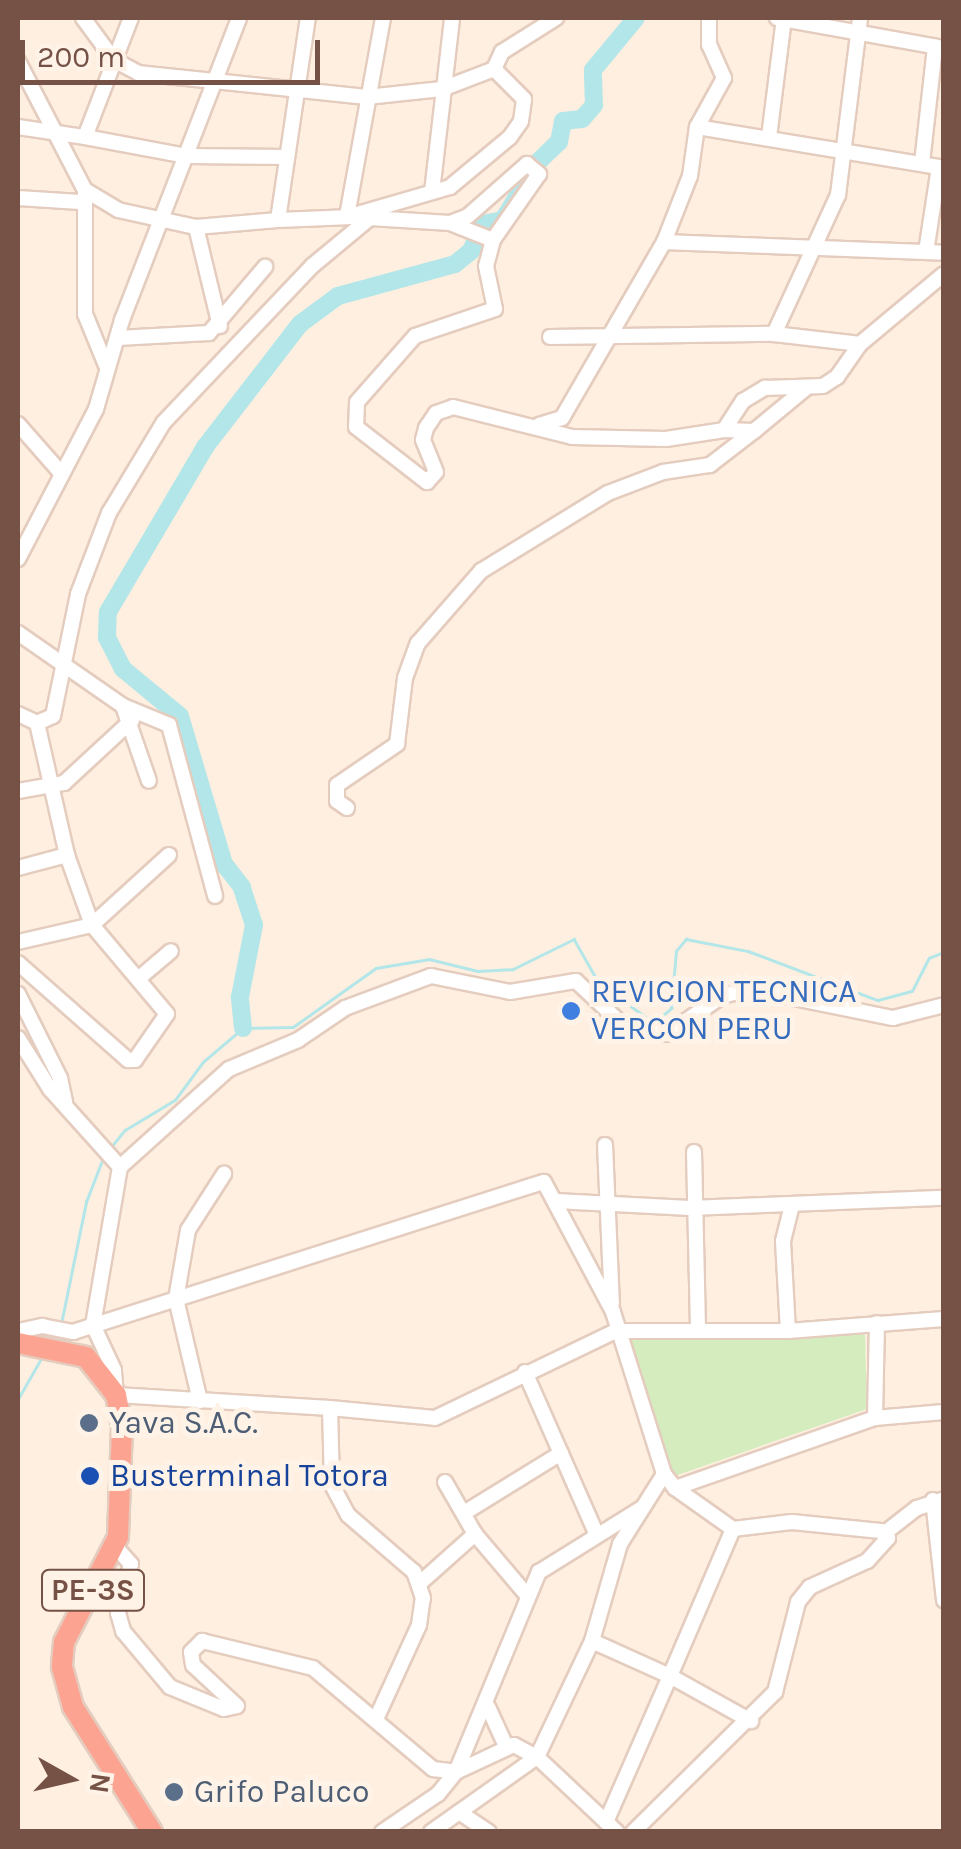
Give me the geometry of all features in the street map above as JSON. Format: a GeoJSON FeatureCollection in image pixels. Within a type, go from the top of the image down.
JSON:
{"type":"FeatureCollection","features":[{"type":"Feature","properties":{"kind":"highway"},"geometry":{"type":"LineString","coordinates":[[18,1339],[68,1340],[116,1395]]}},
{"type":"Feature","properties":{"kind":"highway","name":"PE-3S"},"geometry":{"type":"LineString","coordinates":[[116,1395],[122,1426],[116,1547],[64,1642],[62,1667],[73,1707],[152,1832]]}},
{"type":"Feature","properties":{"kind":"street"},"geometry":{"type":"LineString","coordinates":[[83,18],[114,60],[138,73],[367,97],[442,89],[494,69],[502,52],[556,18]]}},
{"type":"Feature","properties":{"kind":"street"},"geometry":{"type":"LineString","coordinates":[[85,137],[131,18]]}},
{"type":"Feature","properties":{"kind":"street"},"geometry":{"type":"LineString","coordinates":[[18,559],[96,410],[107,368],[216,84],[236,18]]}},
{"type":"Feature","properties":{"kind":"street"},"geometry":{"type":"LineString","coordinates":[[278,220],[308,18]]}},
{"type":"Feature","properties":{"kind":"street"},"geometry":{"type":"LineString","coordinates":[[347,217],[383,18]]}},
{"type":"Feature","properties":{"kind":"street"},"geometry":{"type":"LineString","coordinates":[[432,192],[452,18]]}},
{"type":"Feature","properties":{"kind":"street"},"geometry":{"type":"LineString","coordinates":[[533,426],[562,418],[664,242],[690,176],[697,127],[724,78],[709,44],[709,18]]}},
{"type":"Feature","properties":{"kind":"street"},"geometry":{"type":"LineString","coordinates":[[769,137],[782,18],[939,48],[922,164]]}},
{"type":"Feature","properties":{"kind":"street"},"geometry":{"type":"LineString","coordinates":[[774,334],[818,245],[846,152],[860,18]]}},
{"type":"Feature","properties":{"kind":"street"},"geometry":{"type":"LineString","coordinates":[[18,60],[56,131],[83,196],[85,314],[107,368]]}},
{"type":"Feature","properties":{"kind":"street"},"geometry":{"type":"LineString","coordinates":[[347,217],[432,192],[462,178],[521,121],[524,99],[494,69]]}},
{"type":"Feature","properties":{"kind":"street"},"geometry":{"type":"LineString","coordinates":[[18,127],[187,156],[286,158]]}},
{"type":"Feature","properties":{"kind":"street"},"geometry":{"type":"LineString","coordinates":[[697,127],[942,167],[926,252]]}},
{"type":"Feature","properties":{"kind":"street"},"geometry":{"type":"LineString","coordinates":[[450,223],[535,167],[538,180],[486,238],[486,266],[495,309],[414,336],[362,392],[356,427],[427,482],[436,467],[424,440],[436,414],[472,407],[533,426],[594,438],[666,439],[724,430],[754,431]]}},
{"type":"Feature","properties":{"kind":"street"},"geometry":{"type":"LineString","coordinates":[[18,198],[83,196],[196,227],[347,217],[450,223],[486,238]]}},
{"type":"Feature","properties":{"kind":"street"},"geometry":{"type":"LineString","coordinates":[[18,714],[37,723],[53,716],[78,594],[110,513],[164,422],[312,266],[370,218]]}},
{"type":"Feature","properties":{"kind":"street"},"geometry":{"type":"LineString","coordinates":[[196,227],[220,326]]}},
{"type":"Feature","properties":{"kind":"street"},"geometry":{"type":"LineString","coordinates":[[664,242],[818,245],[944,253]]}},
{"type":"Feature","properties":{"kind":"street"},"geometry":{"type":"LineString","coordinates":[[118,338],[200,336],[220,326],[265,267]]}},
{"type":"Feature","properties":{"kind":"street"},"geometry":{"type":"LineString","coordinates":[[347,808],[338,801],[337,785],[398,744],[405,678],[418,643],[481,571],[608,493],[663,472],[710,464],[806,388],[837,377],[860,344],[944,274]]}},
{"type":"Feature","properties":{"kind":"street"},"geometry":{"type":"LineString","coordinates":[[550,336],[774,334],[860,344]]}},
{"type":"Feature","properties":{"kind":"street"},"geometry":{"type":"LineString","coordinates":[[724,430],[748,396],[774,386],[806,388]]}},
{"type":"Feature","properties":{"kind":"street"},"geometry":{"type":"LineString","coordinates":[[18,424],[61,473]]}},
{"type":"Feature","properties":{"kind":"street"},"geometry":{"type":"LineString","coordinates":[[18,633],[62,659],[127,713],[170,725],[215,896]]}},
{"type":"Feature","properties":{"kind":"street"},"geometry":{"type":"LineString","coordinates":[[127,713],[149,781]]}},
{"type":"Feature","properties":{"kind":"street"},"geometry":{"type":"LineString","coordinates":[[18,791],[64,782],[127,713]]}},
{"type":"Feature","properties":{"kind":"street"},"geometry":{"type":"LineString","coordinates":[[18,963],[132,1061],[167,1010],[92,925],[67,855],[37,723]]}},
{"type":"Feature","properties":{"kind":"street"},"geometry":{"type":"LineString","coordinates":[[18,868],[67,855]]}},
{"type":"Feature","properties":{"kind":"street"},"geometry":{"type":"LineString","coordinates":[[18,942],[92,925],[169,855]]}},
{"type":"Feature","properties":{"kind":"street"},"geometry":{"type":"LineString","coordinates":[[138,979],[171,951]]}},
{"type":"Feature","properties":{"kind":"street"},"geometry":{"type":"LineString","coordinates":[[944,1006],[893,1018],[750,989],[722,996],[667,1034],[626,1028],[576,981],[510,992],[432,976],[407,980],[261,1059],[228,1068],[120,1167],[93,1325],[114,1370],[116,1395],[330,1408],[428,1419],[616,1331],[788,1331],[944,1319]]}},
{"type":"Feature","properties":{"kind":"street"},"geometry":{"type":"LineString","coordinates":[[18,994],[60,1078],[66,1107]]}},
{"type":"Feature","properties":{"kind":"street"},"geometry":{"type":"LineString","coordinates":[[18,1038],[66,1107],[120,1167]]}},
{"type":"Feature","properties":{"kind":"street"},"geometry":{"type":"LineString","coordinates":[[604,1146],[611,1204],[612,1312],[664,1474],[675,1488],[734,1529],[792,1522],[886,1532],[938,1500],[944,1600]]}},
{"type":"Feature","properties":{"kind":"street"},"geometry":{"type":"LineString","coordinates":[[694,1152],[690,1208],[698,1331]]}},
{"type":"Feature","properties":{"kind":"street"},"geometry":{"type":"LineString","coordinates":[[200,1401],[176,1300],[194,1216],[224,1174]]}},
{"type":"Feature","properties":{"kind":"street"},"geometry":{"type":"LineString","coordinates":[[18,1339],[42,1326],[68,1340],[93,1325],[538,1182],[556,1201],[612,1312]]}},
{"type":"Feature","properties":{"kind":"street"},"geometry":{"type":"LineString","coordinates":[[556,1201],[690,1208],[944,1198]]}},
{"type":"Feature","properties":{"kind":"street"},"geometry":{"type":"LineString","coordinates":[[788,1331],[783,1241],[792,1206]]}},
{"type":"Feature","properties":{"kind":"street"},"geometry":{"type":"LineString","coordinates":[[875,1418],[877,1322]]}},
{"type":"Feature","properties":{"kind":"street"},"geometry":{"type":"LineString","coordinates":[[525,1372],[597,1535]]}},
{"type":"Feature","properties":{"kind":"street"},"geometry":{"type":"LineString","coordinates":[[330,1408],[332,1485],[348,1515],[420,1582]]}},
{"type":"Feature","properties":{"kind":"street"},"geometry":{"type":"LineString","coordinates":[[675,1488],[875,1418],[944,1412]]}},
{"type":"Feature","properties":{"kind":"street"},"geometry":{"type":"LineString","coordinates":[[464,1513],[560,1453]]}},
{"type":"Feature","properties":{"kind":"street"},"geometry":{"type":"LineString","coordinates":[[431,1832],[537,1757],[592,1641],[620,1544],[664,1474]]}},
{"type":"Feature","properties":{"kind":"street"},"geometry":{"type":"LineString","coordinates":[[445,1482],[475,1534],[527,1596]]}},
{"type":"Feature","properties":{"kind":"street"},"geometry":{"type":"LineString","coordinates":[[382,1832],[438,1794],[456,1772],[488,1707],[539,1572],[642,1508]]}},
{"type":"Feature","properties":{"kind":"street"},"geometry":{"type":"LineString","coordinates":[[488,1707],[505,1744],[537,1757],[611,1827],[670,1676],[734,1529]]}},
{"type":"Feature","properties":{"kind":"street"},"geometry":{"type":"LineString","coordinates":[[634,1832],[751,1721],[784,1675],[798,1602],[810,1588],[884,1550],[886,1532]]}},
{"type":"Feature","properties":{"kind":"street"},"geometry":{"type":"LineString","coordinates":[[376,1718],[419,1625],[420,1582],[475,1534]]}},
{"type":"Feature","properties":{"kind":"street"},"geometry":{"type":"LineString","coordinates":[[116,1547],[131,1564],[118,1613],[124,1631],[170,1688],[234,1709],[236,1700],[193,1665],[196,1644],[216,1642],[248,1657],[314,1668],[376,1718],[414,1758],[456,1772],[505,1744]]}},
{"type":"Feature","properties":{"kind":"street"},"geometry":{"type":"LineString","coordinates":[[592,1641],[670,1676],[751,1721]]}},
{"type":"Feature","properties":{"kind":"street"},"geometry":{"type":"LineString","coordinates":[[459,1812],[490,1832]]}},
{"type":"Feature","properties":{"kind":"green space"},"geometry":{"type":"Polygon","coordinates":[[[865,1335],[867,1409],[672,1477],[621,1336],[865,1335]]]}},
{"type":"Feature","properties":{"kind":"waterway"},"geometry":{"type":"LineString","coordinates":[[243,1028],[240,997],[254,925],[242,887],[224,864],[180,716],[123,669],[107,637],[108,612],[205,447],[300,324],[338,296],[455,264],[471,251],[483,224],[503,220],[539,161],[559,142],[563,121],[582,119],[594,105],[593,70],[636,18]]}},
{"type":"Feature","properties":{"kind":"waterway"},"geometry":{"type":"LineString","coordinates":[[111,1147],[125,1130],[175,1100],[203,1062],[243,1028],[293,1027],[376,968],[429,959],[478,971],[513,969],[574,939],[599,983],[654,1023],[671,1008],[676,951],[686,939],[748,951],[878,1000],[912,991],[929,958],[944,952]]}},
{"type":"Feature","properties":{"kind":"waterway"},"geometry":{"type":"LineString","coordinates":[[61,1324],[86,1202],[103,1158]]}},
{"type":"Feature","properties":{"kind":"waterway"},"geometry":{"type":"LineString","coordinates":[[18,1399],[42,1357]]}},
{"type":"Feature","properties":{"kind":"place","name":"REVICION TECNICA VERCON PERU"},"geometry":{"type":"Point","coordinates":[571,1011]}},
{"type":"Feature","properties":{"kind":"place","name":"Yava S.A.C."},"geometry":{"type":"Point","coordinates":[89,1423]}},
{"type":"Feature","properties":{"kind":"place","name":"Busterminal Totora"},"geometry":{"type":"Point","coordinates":[90,1476]}},
{"type":"Feature","properties":{"kind":"place","name":"Grifo Paluco"},"geometry":{"type":"Point","coordinates":[174,1792]}}]}
